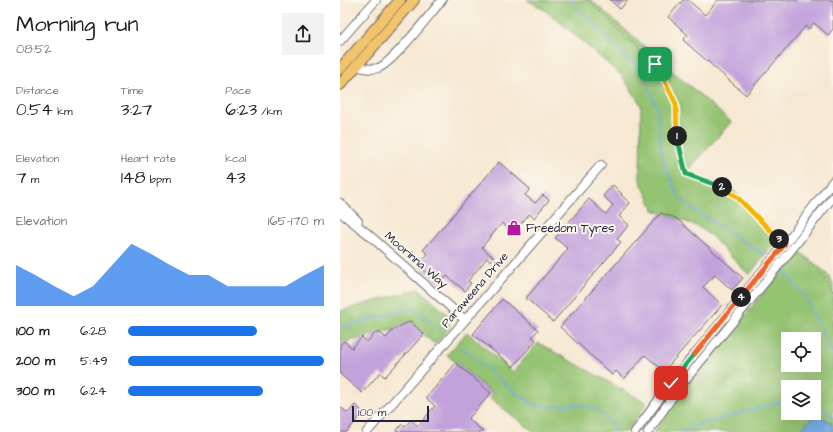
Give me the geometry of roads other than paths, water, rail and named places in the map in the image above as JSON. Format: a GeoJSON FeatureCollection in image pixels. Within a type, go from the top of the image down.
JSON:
{"type":"FeatureCollection","features":[{"type":"Feature","properties":{"kind":"main road"},"geometry":{"type":"LineString","coordinates":[[340,68],[400,0]]}},
{"type":"Feature","properties":{"kind":"main road"},"geometry":{"type":"LineString","coordinates":[[341,82],[414,0]]}},
{"type":"Feature","properties":{"kind":"street"},"geometry":{"type":"LineString","coordinates":[[340,42],[376,0]]}},
{"type":"Feature","properties":{"kind":"street"},"geometry":{"type":"LineString","coordinates":[[356,66],[376,69],[388,62],[442,0]]}},
{"type":"Feature","properties":{"kind":"street","name":"Paraweena Drive"},"geometry":{"type":"LineString","coordinates":[[367,432],[601,165]]}},
{"type":"Feature","properties":{"kind":"street"},"geometry":{"type":"LineString","coordinates":[[635,432],[694,354],[785,244],[833,181]]}},
{"type":"Feature","properties":{"kind":"street"},"geometry":{"type":"LineString","coordinates":[[648,432],[701,360],[808,230],[833,197]]}},
{"type":"Feature","properties":{"kind":"street","name":"Moorinna Way"},"geometry":{"type":"LineString","coordinates":[[340,203],[368,234]]}},
{"type":"Feature","properties":{"kind":"street","name":"Moorinna Way"},"geometry":{"type":"LineString","coordinates":[[340,212],[368,234],[465,320]]}},
{"type":"Feature","properties":{"kind":"street"},"geometry":{"type":"LineString","coordinates":[[800,225],[808,230]]}},
{"type":"Feature","properties":{"kind":"street"},"geometry":{"type":"LineString","coordinates":[[694,354],[701,360]]}},
{"type":"Feature","properties":{"kind":"street"},"geometry":{"type":"LineString","coordinates":[[661,396],[669,402]]}},
{"type":"Feature","properties":{"kind":"water"},"geometry":{"type":"Polygon","coordinates":[[[821,417],[832,423],[833,432],[798,432],[810,420],[821,420],[821,417]]]}},
{"type":"Feature","properties":{"kind":"waterway"},"geometry":{"type":"LineString","coordinates":[[570,0],[643,74],[657,107],[662,158],[678,196],[697,212],[763,254]]}},
{"type":"Feature","properties":{"kind":"waterway"},"geometry":{"type":"LineString","coordinates":[[783,270],[807,299],[833,355]]}},
{"type":"Feature","properties":{"kind":"waterway"},"geometry":{"type":"LineString","coordinates":[[340,328],[408,309],[416,309],[426,319],[441,330]]}},
{"type":"Feature","properties":{"kind":"waterway"},"geometry":{"type":"LineString","coordinates":[[461,346],[513,391],[535,405],[548,407],[577,404],[598,410],[612,425],[616,432]]}},
{"type":"Feature","properties":{"kind":"waterway"},"geometry":{"type":"LineString","coordinates":[[680,432],[690,427],[781,402]]}},
{"type":"Feature","properties":{"kind":"waterway"},"geometry":{"type":"LineString","coordinates":[[821,408],[833,417]]}},
{"type":"Feature","properties":{"kind":"place","name":"Freedom Tyres"},"geometry":{"type":"Point","coordinates":[514,228]}}]}
